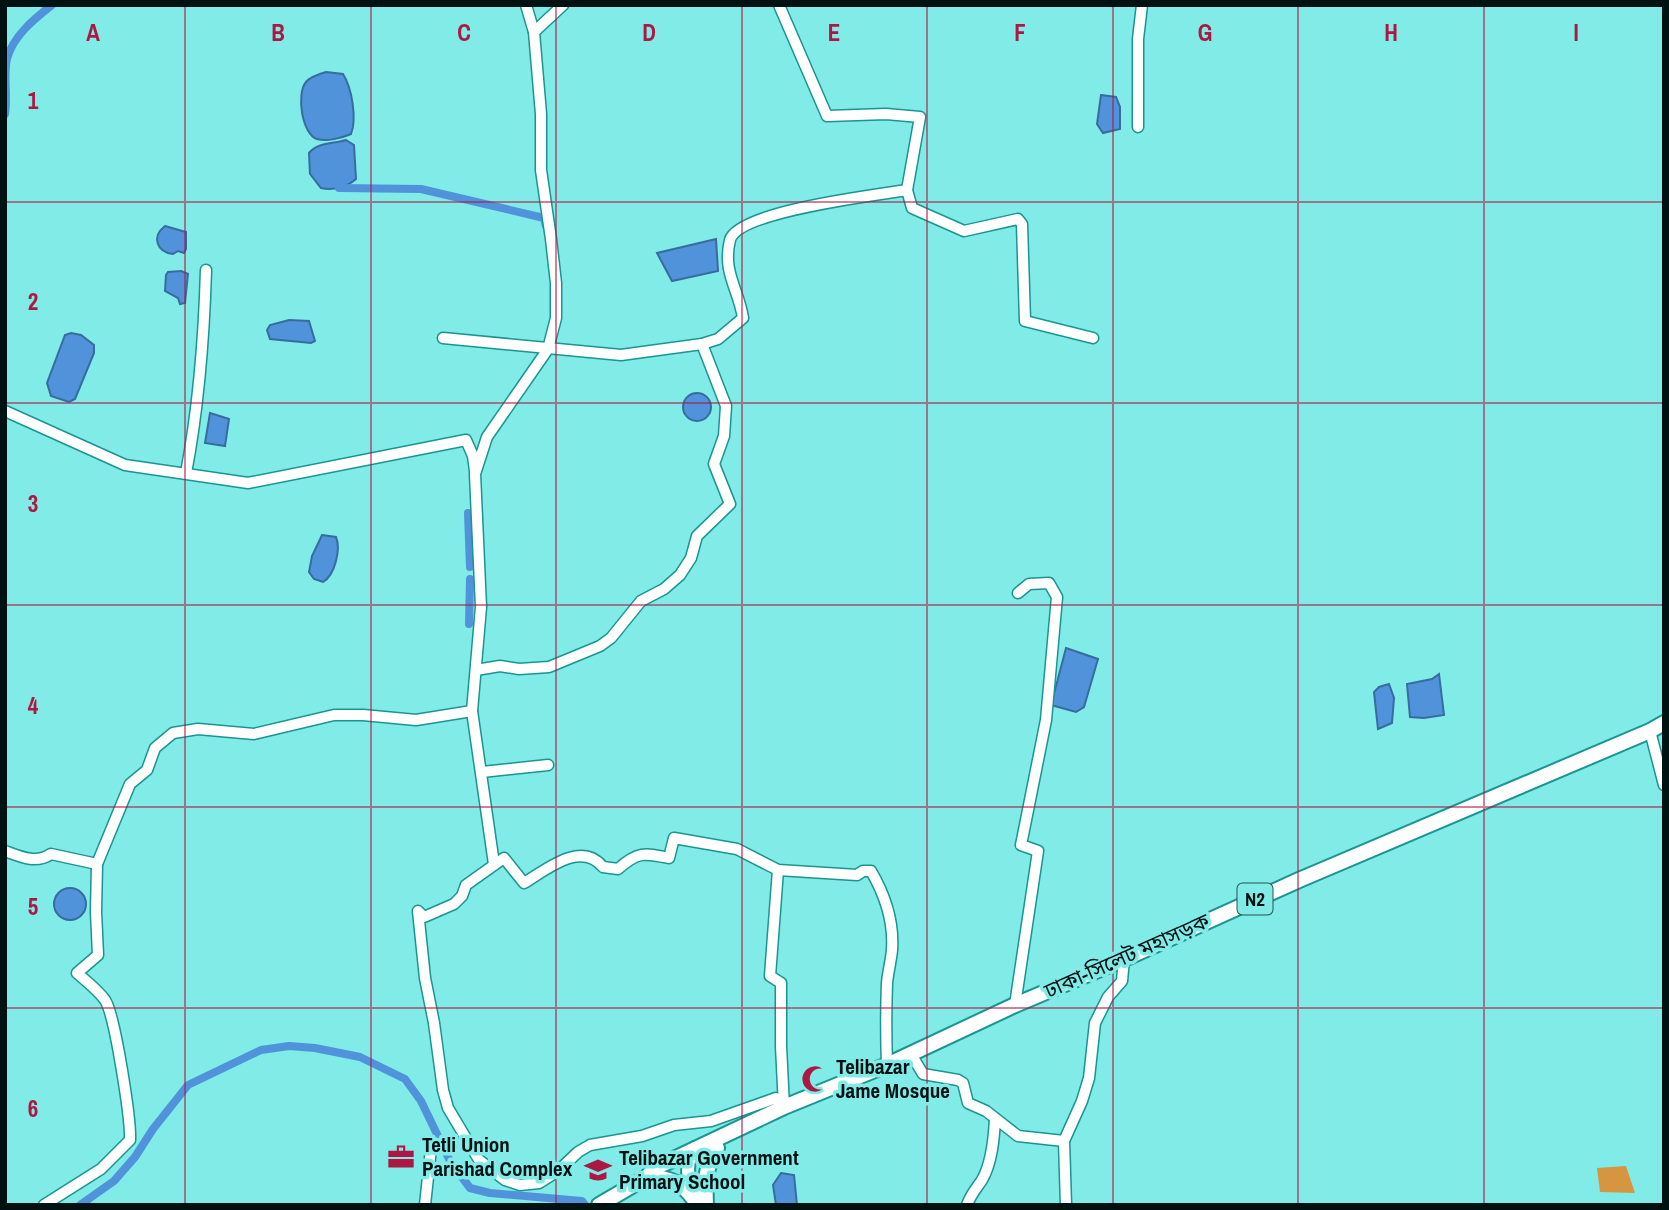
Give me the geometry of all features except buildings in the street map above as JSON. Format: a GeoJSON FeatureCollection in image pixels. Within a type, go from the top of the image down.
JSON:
{"type":"FeatureCollection","features":[{"type":"Feature","properties":{"kind":"highway","name":"ঢাকা-সিলেট মহাসড়ক"},"geometry":{"type":"LineString","coordinates":[[682,1159],[695,1148],[784,1107],[849,1082],[1014,1005],[1664,723]]}},
{"type":"Feature","properties":{"kind":"highway"},"geometry":{"type":"LineString","coordinates":[[599,1205],[682,1159],[717,1148],[831,1096],[849,1082]]}},
{"type":"Feature","properties":{"kind":"highway"},"geometry":{"type":"LineString","coordinates":[[702,1204],[707,1171],[717,1148]]}},
{"type":"Feature","properties":{"kind":"highway"},"geometry":{"type":"LineString","coordinates":[[651,1177],[673,1180],[702,1204]]}},
{"type":"Feature","properties":{"kind":"main road"},"geometry":{"type":"LineString","coordinates":[[682,1159],[696,1197],[702,1204]]}},
{"type":"Feature","properties":{"kind":"street"},"geometry":{"type":"LineString","coordinates":[[475,474],[487,437],[548,349],[556,318],[556,283],[541,170],[541,114],[534,33],[526,5]]}},
{"type":"Feature","properties":{"kind":"street"},"geometry":{"type":"LineString","coordinates":[[534,33],[563,5]]}},
{"type":"Feature","properties":{"kind":"street"},"geometry":{"type":"LineString","coordinates":[[779,5],[827,116],[886,114],[920,117],[907,190],[912,208],[964,231],[1018,219],[1022,224],[1025,321],[1093,338]]}},
{"type":"Feature","properties":{"kind":"street"},"geometry":{"type":"LineString","coordinates":[[1138,127],[1138,39],[1142,5]]}},
{"type":"Feature","properties":{"kind":"street"},"geometry":{"type":"LineString","coordinates":[[443,338],[621,355],[702,344],[718,339],[743,318],[729,273],[731,237],[736,230],[773,216],[824,202],[907,190]]}},
{"type":"Feature","properties":{"kind":"street"},"geometry":{"type":"LineString","coordinates":[[186,473],[196,419],[204,342],[206,270]]}},
{"type":"Feature","properties":{"kind":"street"},"geometry":{"type":"LineString","coordinates":[[475,670],[500,666],[519,669],[549,667],[600,646],[611,638],[640,601],[664,589],[680,575],[691,558],[697,537],[730,504],[714,464],[724,436],[726,405],[702,344]]}},
{"type":"Feature","properties":{"kind":"street"},"geometry":{"type":"LineString","coordinates":[[5,411],[125,465],[248,483],[466,440],[473,456],[475,474],[481,607],[472,711],[494,864]]}},
{"type":"Feature","properties":{"kind":"street"},"geometry":{"type":"LineString","coordinates":[[1014,1005],[1038,851],[1021,845],[1046,720],[1057,597],[1048,583],[1028,584],[1018,593]]}},
{"type":"Feature","properties":{"kind":"street"},"geometry":{"type":"LineString","coordinates":[[44,1205],[101,1169],[130,1140],[113,1023],[106,1000],[77,973],[98,955],[97,864],[130,784],[147,770],[155,748],[173,733],[198,729],[254,734],[334,715],[416,720],[472,711]]}},
{"type":"Feature","properties":{"kind":"street"},"geometry":{"type":"LineString","coordinates":[[1650,731],[1664,785]]}},
{"type":"Feature","properties":{"kind":"street"},"geometry":{"type":"LineString","coordinates":[[482,772],[548,765]]}},
{"type":"Feature","properties":{"kind":"street"},"geometry":{"type":"LineString","coordinates":[[784,1107],[776,1098],[710,1121],[674,1125],[642,1136],[590,1145],[539,1183],[520,1185],[505,1180],[479,1160],[458,1127],[443,1090],[425,978],[418,911],[424,917],[454,904],[462,896],[466,885],[504,858],[524,883],[566,858],[589,857],[597,859],[603,867],[618,869],[628,860],[643,853],[669,858],[674,838],[737,849],[778,870],[857,875],[863,871],[871,871],[880,886],[892,926],[887,978],[887,1065]]}},
{"type":"Feature","properties":{"kind":"street"},"geometry":{"type":"LineString","coordinates":[[5,851],[27,859],[43,859],[51,854],[97,864]]}},
{"type":"Feature","properties":{"kind":"street"},"geometry":{"type":"LineString","coordinates":[[778,870],[769,976],[781,983],[784,1107]]}},
{"type":"Feature","properties":{"kind":"street"},"geometry":{"type":"LineString","coordinates":[[1066,1205],[1064,1141],[1082,1101],[1088,1078],[1095,1023],[1108,997],[1122,981],[1124,959]]}},
{"type":"Feature","properties":{"kind":"street"},"geometry":{"type":"LineString","coordinates":[[911,1054],[923,1074],[963,1083],[968,1103],[1018,1136],[1064,1141]]}},
{"type":"Feature","properties":{"kind":"street"},"geometry":{"type":"LineString","coordinates":[[967,1205],[971,1193],[982,1180],[990,1159],[995,1119]]}},
{"type":"Feature","properties":{"kind":"street"},"geometry":{"type":"LineString","coordinates":[[425,1205],[431,1149]]}},
{"type":"Feature","properties":{"kind":"shaded area"},"geometry":{"type":"Polygon","coordinates":[[[1626,1166],[1635,1193],[1600,1192],[1597,1168],[1626,1166]]]}},
{"type":"Feature","properties":{"kind":"water"},"geometry":{"type":"Polygon","coordinates":[[[326,72],[343,74],[351,95],[354,120],[351,134],[325,140],[317,139],[308,130],[302,113],[301,95],[306,82],[326,72]]]}},
{"type":"Feature","properties":{"kind":"water"},"geometry":{"type":"Polygon","coordinates":[[[1101,95],[1116,97],[1120,107],[1120,129],[1103,133],[1097,124],[1101,95]]]}},
{"type":"Feature","properties":{"kind":"water"},"geometry":{"type":"Polygon","coordinates":[[[346,140],[354,145],[356,179],[340,188],[321,188],[310,174],[309,153],[321,145],[346,140]]]}},
{"type":"Feature","properties":{"kind":"water"},"geometry":{"type":"Polygon","coordinates":[[[165,226],[186,232],[184,253],[167,253],[160,247],[157,239],[165,226]]]}},
{"type":"Feature","properties":{"kind":"water"},"geometry":{"type":"Polygon","coordinates":[[[716,239],[718,271],[672,281],[657,253],[716,239]]]}},
{"type":"Feature","properties":{"kind":"water"},"geometry":{"type":"Polygon","coordinates":[[[181,271],[188,274],[185,303],[180,304],[178,298],[165,291],[168,272],[181,271]]]}},
{"type":"Feature","properties":{"kind":"water"},"geometry":{"type":"Polygon","coordinates":[[[289,320],[309,321],[315,341],[311,343],[270,339],[267,330],[270,325],[289,320]]]}},
{"type":"Feature","properties":{"kind":"water"},"geometry":{"type":"Polygon","coordinates":[[[65,335],[81,335],[94,345],[94,353],[75,399],[69,402],[51,396],[47,383],[65,335]]]}},
{"type":"Feature","properties":{"kind":"water"},"geometry":{"type":"Polygon","coordinates":[[[697,393],[707,397],[711,407],[707,417],[697,421],[687,417],[683,407],[687,397],[697,393]]]}},
{"type":"Feature","properties":{"kind":"water"},"geometry":{"type":"Polygon","coordinates":[[[210,413],[229,419],[225,446],[205,443],[210,413]]]}},
{"type":"Feature","properties":{"kind":"water"},"geometry":{"type":"Polygon","coordinates":[[[322,535],[336,537],[338,548],[334,568],[323,582],[314,579],[309,572],[312,556],[322,535]]]}},
{"type":"Feature","properties":{"kind":"water"},"geometry":{"type":"Polygon","coordinates":[[[1066,648],[1098,659],[1084,707],[1076,712],[1051,705],[1066,648]]]}},
{"type":"Feature","properties":{"kind":"water"},"geometry":{"type":"Polygon","coordinates":[[[1439,674],[1444,715],[1410,717],[1407,684],[1432,679],[1439,674]]]}},
{"type":"Feature","properties":{"kind":"water"},"geometry":{"type":"Polygon","coordinates":[[[1389,684],[1394,698],[1392,723],[1378,729],[1374,692],[1389,684]]]}},
{"type":"Feature","properties":{"kind":"water"},"geometry":{"type":"Polygon","coordinates":[[[70,888],[81,893],[86,904],[81,915],[70,920],[59,915],[54,904],[59,893],[70,888]]]}},
{"type":"Feature","properties":{"kind":"water"},"geometry":{"type":"Polygon","coordinates":[[[781,1173],[794,1175],[797,1205],[776,1205],[773,1185],[781,1173]]]}},
{"type":"Feature","properties":{"kind":"waterway"},"geometry":{"type":"LineString","coordinates":[[5,114],[6,66],[10,51],[25,29],[52,5]]}},
{"type":"Feature","properties":{"kind":"waterway"},"geometry":{"type":"LineString","coordinates":[[339,188],[421,189],[544,218],[546,226]]}},
{"type":"Feature","properties":{"kind":"waterway"},"geometry":{"type":"LineString","coordinates":[[468,513],[470,567]]}},
{"type":"Feature","properties":{"kind":"waterway"},"geometry":{"type":"LineString","coordinates":[[469,624],[470,579]]}},
{"type":"Feature","properties":{"kind":"waterway"},"geometry":{"type":"LineString","coordinates":[[80,1205],[114,1181],[188,1085],[261,1050],[289,1046],[360,1057],[405,1079],[421,1101],[450,1161],[470,1188],[490,1193],[582,1201],[585,1205]]}},
{"type":"Feature","properties":{"kind":"place","name":"Telibazar Jame Mosque"},"geometry":{"type":"Point","coordinates":[815,1079]}},
{"type":"Feature","properties":{"kind":"place","name":"Tetli Union Parishad Complex"},"geometry":{"type":"Point","coordinates":[401,1157]}},
{"type":"Feature","properties":{"kind":"place","name":"Telibazar Government Primary School"},"geometry":{"type":"Point","coordinates":[598,1170]}}]}
